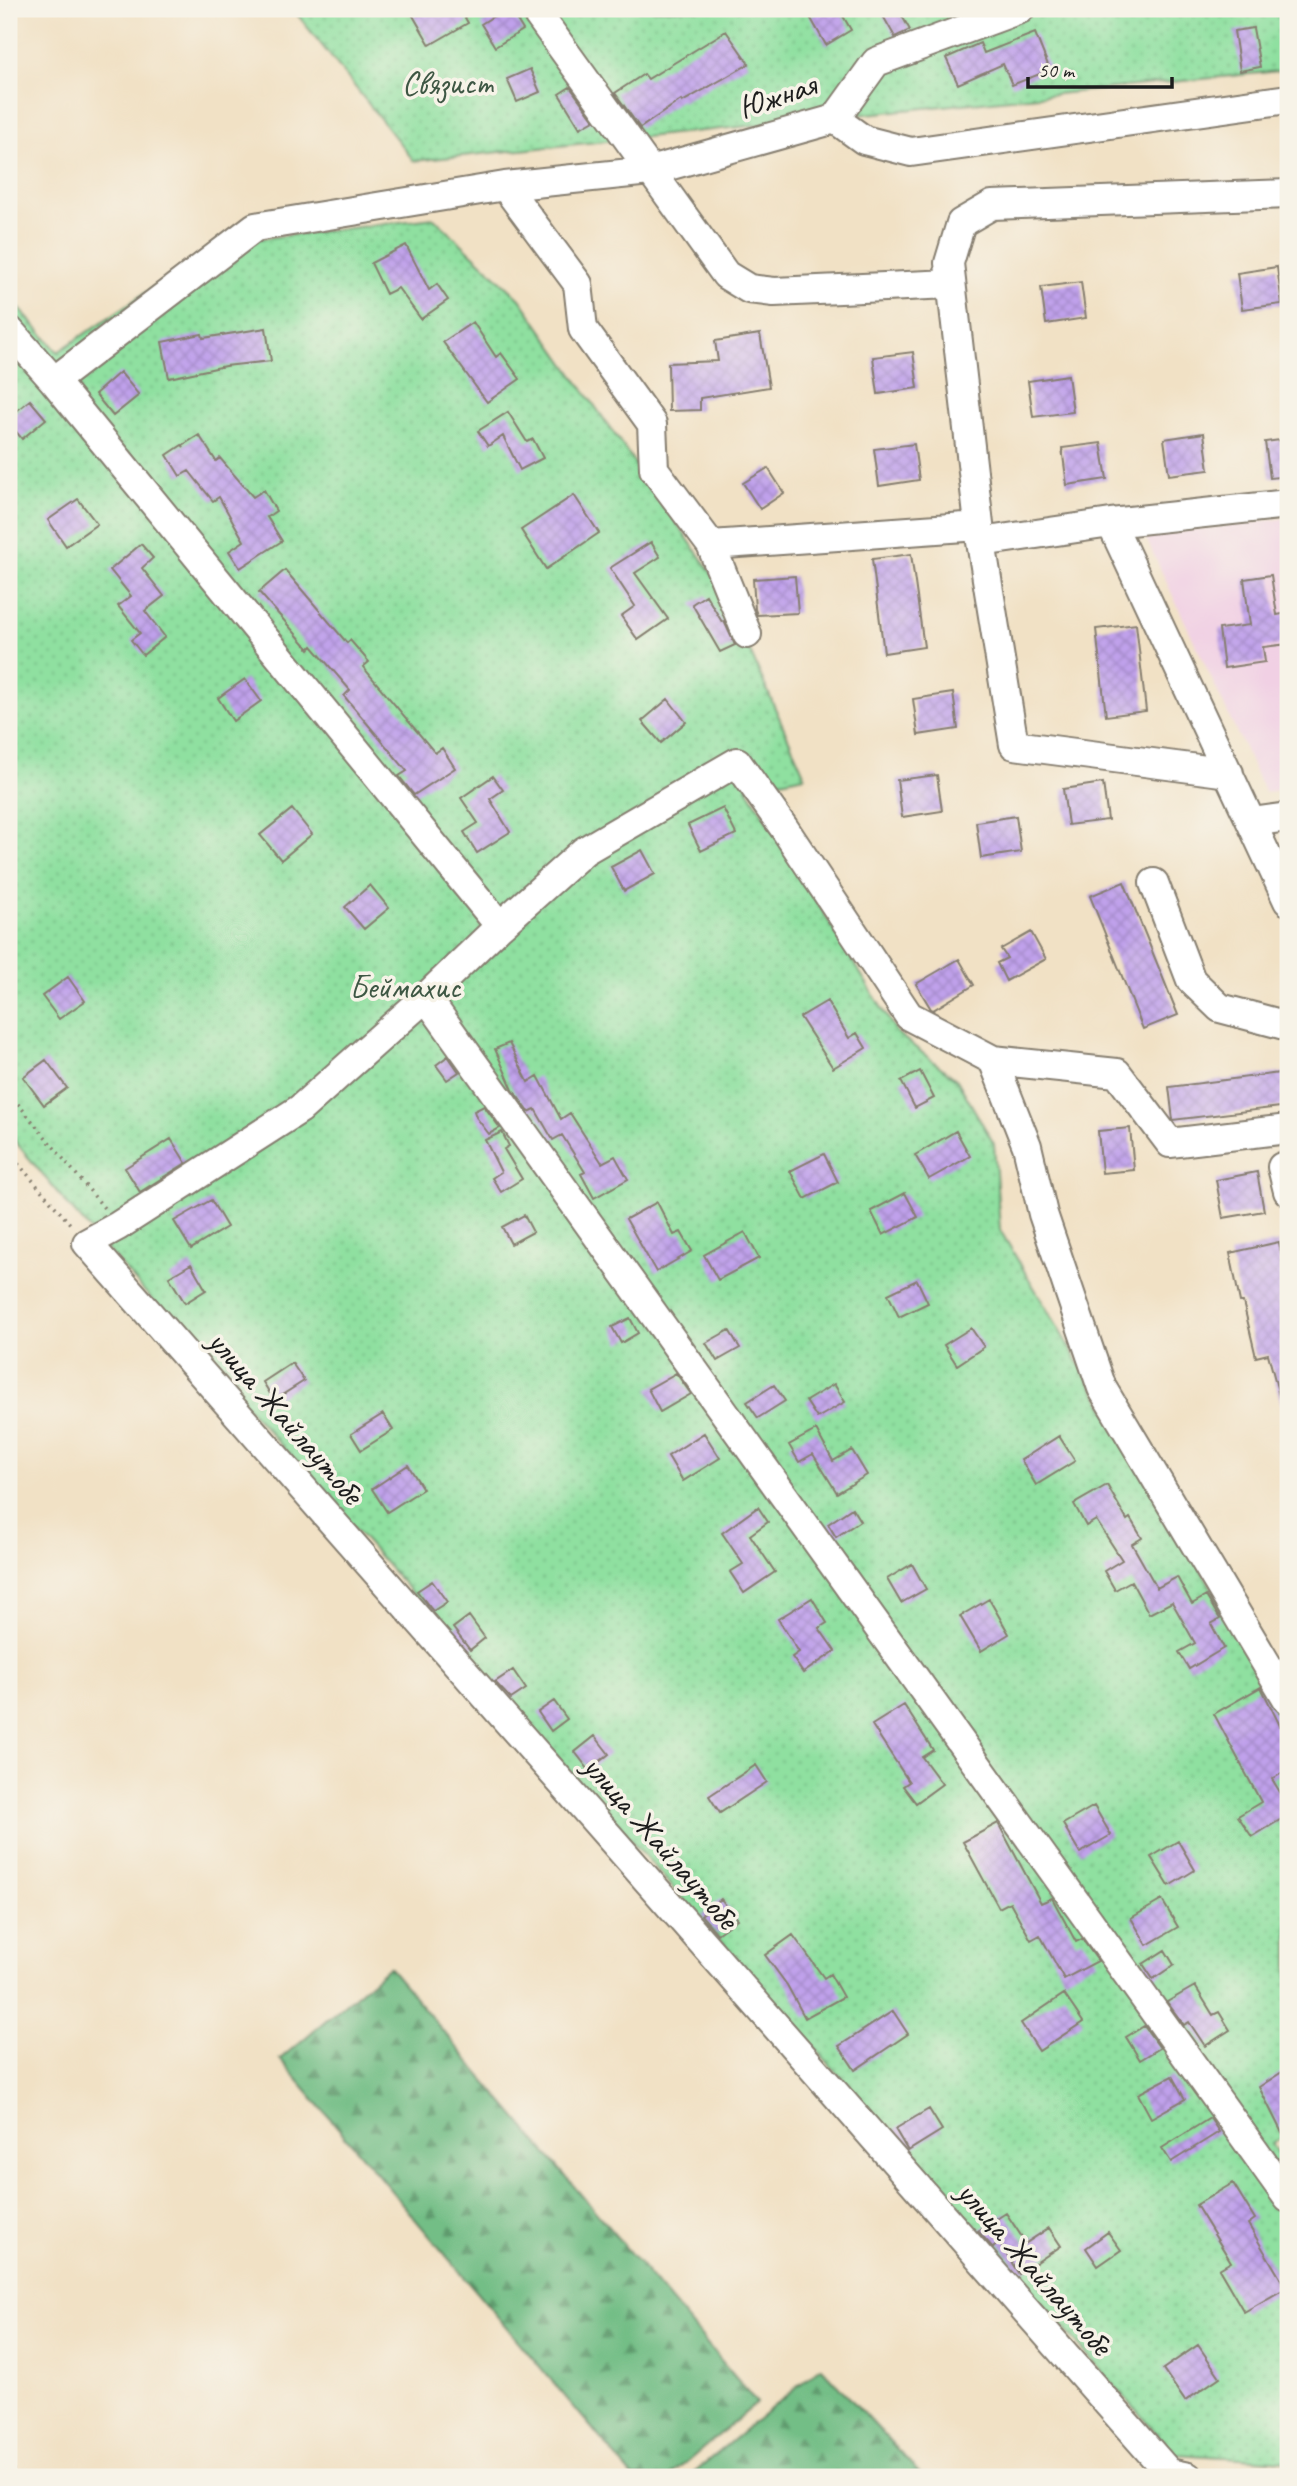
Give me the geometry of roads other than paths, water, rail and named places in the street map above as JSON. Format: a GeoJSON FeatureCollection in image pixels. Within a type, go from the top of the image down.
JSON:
{"type":"FeatureCollection","features":[{"type":"Feature","properties":{"kind":"street"},"geometry":{"type":"LineString","coordinates":[[534,9],[726,275],[748,289],[774,292],[950,273]]}},
{"type":"Feature","properties":{"kind":"street","name":"Южная"},"geometry":{"type":"LineString","coordinates":[[54,381],[255,227],[505,186],[650,171],[835,119],[876,62],[1020,9]]}},
{"type":"Feature","properties":{"kind":"street"},"geometry":{"type":"LineString","coordinates":[[835,119],[864,140],[911,152],[1288,99]]}},
{"type":"Feature","properties":{"kind":"street"},"geometry":{"type":"LineString","coordinates":[[505,186],[578,284],[583,329],[652,424],[654,470],[711,545],[747,634]]}},
{"type":"Feature","properties":{"kind":"street"},"geometry":{"type":"LineString","coordinates":[[1229,773],[1014,745],[980,534],[950,273],[961,223],[992,205],[1288,194]]}},
{"type":"Feature","properties":{"kind":"street"},"geometry":{"type":"LineString","coordinates":[[9,330],[54,381],[500,926]]}},
{"type":"Feature","properties":{"kind":"street"},"geometry":{"type":"LineString","coordinates":[[711,545],[980,534],[1288,504]]}},
{"type":"Feature","properties":{"kind":"street"},"geometry":{"type":"LineString","coordinates":[[1111,523],[1288,901]]}},
{"type":"Feature","properties":{"kind":"street"},"geometry":{"type":"LineString","coordinates":[[1288,1129],[1170,1143],[1117,1073],[993,1060],[909,1016],[737,762],[583,851],[426,997],[1278,2165],[1288,2198]]}},
{"type":"Feature","properties":{"kind":"street"},"geometry":{"type":"LineString","coordinates":[[1252,822],[1288,817]]}},
{"type":"Feature","properties":{"kind":"street"},"geometry":{"type":"LineString","coordinates":[[1154,883],[1191,980],[1220,1008],[1288,1026]]}},
{"type":"Feature","properties":{"kind":"street","name":"улица Жайлаутобе"},"geometry":{"type":"LineString","coordinates":[[426,997],[300,1109],[118,1226],[87,1243],[1160,2463],[1169,2473],[1188,2477]]}},
{"type":"Feature","properties":{"kind":"street"},"geometry":{"type":"LineString","coordinates":[[993,1060],[1027,1146],[1043,1214],[1102,1388],[1288,1700]]}},
{"type":"Feature","properties":{"kind":"street"},"geometry":{"type":"LineString","coordinates":[[1288,1166],[1282,1167],[1288,1191]]}},
{"type":"Feature","properties":{"kind":"park label","name":"Связист"},"geometry":{"type":"Point","coordinates":[447,83]}},
{"type":"Feature","properties":{"kind":"park label","name":"Беймахис"},"geometry":{"type":"Point","coordinates":[405,987]}}]}
